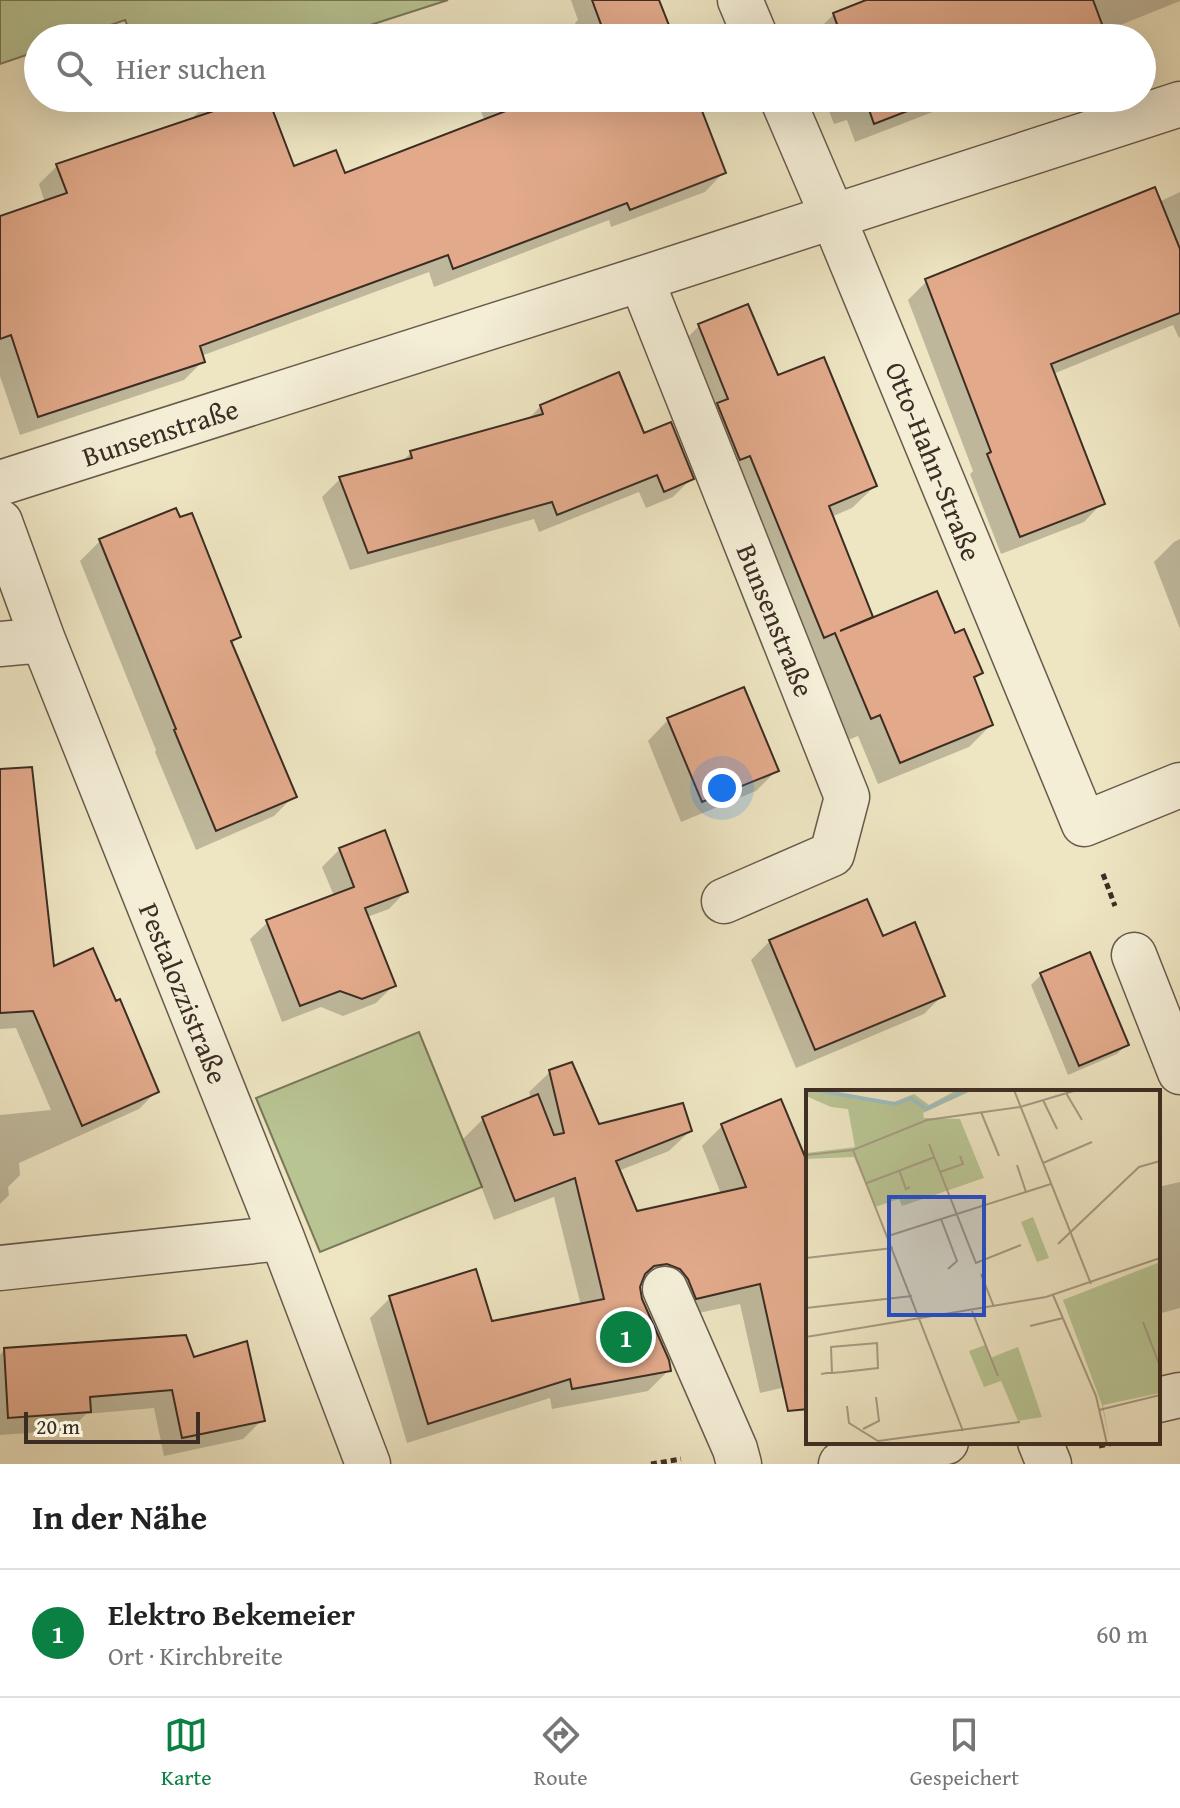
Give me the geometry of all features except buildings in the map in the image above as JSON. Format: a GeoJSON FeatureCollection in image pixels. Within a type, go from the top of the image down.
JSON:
{"type":"FeatureCollection","features":[{"type":"Feature","properties":{"kind":"street"},"geometry":{"type":"LineString","coordinates":[[740,0],[750,24]]}},
{"type":"Feature","properties":{"kind":"street","name":"Bunsenstraße"},"geometry":{"type":"LineString","coordinates":[[1156,112],[1180,104]]}},
{"type":"Feature","properties":{"kind":"street","name":"Otto-Hahn-Straße"},"geometry":{"type":"LineString","coordinates":[[788,112],[1084,824]]}},
{"type":"Feature","properties":{"kind":"street","name":"Bunsenstraße"},"geometry":{"type":"LineString","coordinates":[[0,483],[1155,112]]}},
{"type":"Feature","properties":{"kind":"street","name":"Bunsenstraße"},"geometry":{"type":"LineString","coordinates":[[641,279],[847,797],[832,854],[724,901]]}},
{"type":"Feature","properties":{"kind":"street","name":"Pestalozzistraße"},"geometry":{"type":"LineString","coordinates":[[0,522],[43,640],[282,1238],[368,1464]]}},
{"type":"Feature","properties":{"kind":"street"},"geometry":{"type":"LineString","coordinates":[[0,644],[43,640]]}},
{"type":"Feature","properties":{"kind":"street"},"geometry":{"type":"LineString","coordinates":[[1084,824],[1180,785]]}},
{"type":"Feature","properties":{"kind":"street"},"geometry":{"type":"LineString","coordinates":[[1134,955],[1180,1072]]}},
{"type":"Feature","properties":{"kind":"street"},"geometry":{"type":"LineString","coordinates":[[0,1268],[282,1238]]}},
{"type":"Feature","properties":{"kind":"street"},"geometry":{"type":"LineString","coordinates":[[665,1289],[739,1464]]}},
{"type":"Feature","properties":{"kind":"street"},"geometry":{"type":"LineString","coordinates":[[1160,1400],[1180,1395]]}},
{"type":"Feature","properties":{"kind":"street"},"geometry":{"type":"LineString","coordinates":[[841,1464],[936,1444]]}},
{"type":"Feature","properties":{"kind":"street"},"geometry":{"type":"LineString","coordinates":[[1041,1444],[1049,1464]]}},
{"type":"Feature","properties":{"kind":"path"},"geometry":{"type":"LineString","coordinates":[[1084,824],[1134,955]]}},
{"type":"Feature","properties":{"kind":"green space"},"geometry":{"type":"Polygon","coordinates":[[[0,0],[448,0],[373,24],[127,24],[125,20],[113,24],[24,24],[24,56],[0,64],[0,0]]]}},
{"type":"Feature","properties":{"kind":"green space"},"geometry":{"type":"Polygon","coordinates":[[[419,1032],[482,1187],[320,1252],[256,1098],[419,1032]]]}},
{"type":"Feature","properties":{"kind":"place","name":"Elektro Bekemeier"},"geometry":{"type":"Point","coordinates":[626,1337]}}]}
